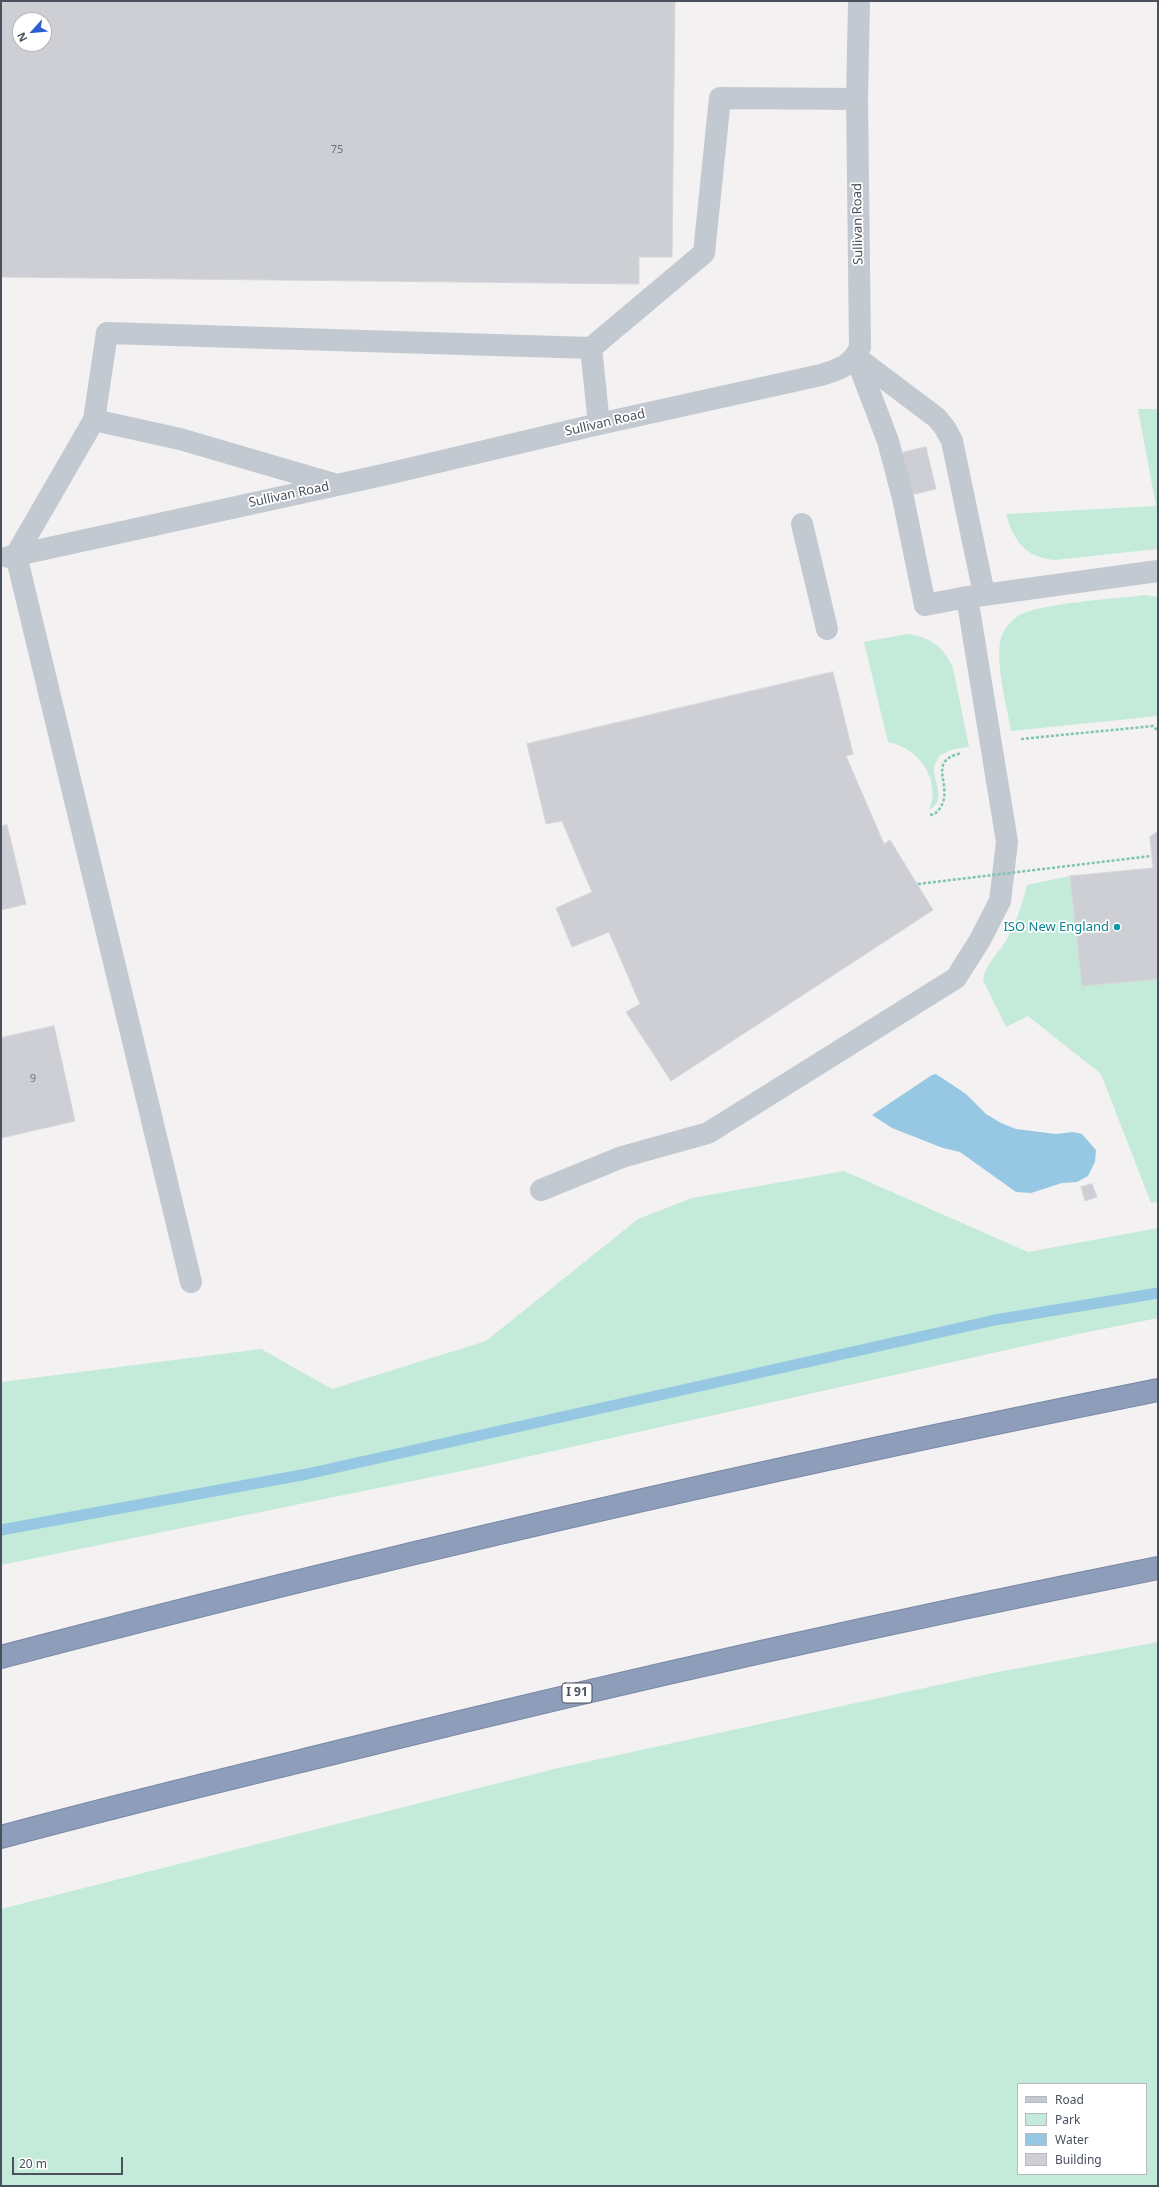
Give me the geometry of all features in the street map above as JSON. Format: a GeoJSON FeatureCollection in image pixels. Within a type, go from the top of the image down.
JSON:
{"type":"FeatureCollection","features":[{"type":"Feature","properties":{"kind":"highway"},"geometry":{"type":"LineString","coordinates":[[1,1657],[324,1574],[642,1499],[962,1429],[1158,1390]]}},
{"type":"Feature","properties":{"kind":"highway","name":"I 91"},"geometry":{"type":"LineString","coordinates":[[1,1837],[212,1782],[551,1700],[869,1628],[1158,1568]]}},
{"type":"Feature","properties":{"kind":"street","name":"Sullivan Road"},"geometry":{"type":"LineString","coordinates":[[8,557],[337,485],[599,424],[821,375],[840,369],[856,358],[860,347],[857,99],[859,1]]}},
{"type":"Feature","properties":{"kind":"street"},"geometry":{"type":"LineString","coordinates":[[191,1282],[8,557],[94,420],[107,333],[591,348],[704,253],[720,98],[857,99]]}},
{"type":"Feature","properties":{"kind":"street"},"geometry":{"type":"LineString","coordinates":[[591,348],[599,424]]}},
{"type":"Feature","properties":{"kind":"street"},"geometry":{"type":"LineString","coordinates":[[856,358],[888,441],[903,498],[925,605],[975,596],[1158,571]]}},
{"type":"Feature","properties":{"kind":"street"},"geometry":{"type":"LineString","coordinates":[[541,1190],[622,1157],[708,1133],[956,978],[980,940],[1000,901],[1007,842],[975,596],[952,441],[945,428],[937,418],[856,358]]}},
{"type":"Feature","properties":{"kind":"street"},"geometry":{"type":"LineString","coordinates":[[94,420],[180,439],[337,485]]}},
{"type":"Feature","properties":{"kind":"street"},"geometry":{"type":"LineString","coordinates":[[802,524],[827,629]]}},
{"type":"Feature","properties":{"kind":"path"},"geometry":{"type":"LineString","coordinates":[[1020,739],[1153,726],[1158,730]]}},
{"type":"Feature","properties":{"kind":"path"},"geometry":{"type":"LineString","coordinates":[[930,815],[938,811],[944,802],[942,770],[944,761],[951,756],[964,753]]}},
{"type":"Feature","properties":{"kind":"path"},"geometry":{"type":"LineString","coordinates":[[918,884],[1152,856]]}},
{"type":"Feature","properties":{"kind":"green space"},"geometry":{"type":"Polygon","coordinates":[[[1138,409],[1158,409],[1158,549],[1054,560],[1035,555],[1028,551],[1017,540],[1006,514],[1156,506],[1138,409]]]}},
{"type":"Feature","properties":{"kind":"green space"},"geometry":{"type":"Polygon","coordinates":[[[1144,595],[1158,597],[1158,716],[1011,731],[999,663],[999,652],[1002,635],[1012,621],[1018,616],[1043,608],[1078,602],[1144,595]]]}},
{"type":"Feature","properties":{"kind":"green space"},"geometry":{"type":"Polygon","coordinates":[[[908,634],[916,635],[935,644],[945,654],[953,668],[969,747],[954,749],[940,755],[935,763],[934,769],[938,791],[937,802],[929,810],[932,799],[932,787],[930,777],[925,767],[918,758],[909,751],[899,745],[888,742],[864,642],[908,634]]]}},
{"type":"Feature","properties":{"kind":"green space"},"geometry":{"type":"Polygon","coordinates":[[[1070,876],[1082,986],[1158,979],[1158,1202],[1151,1203],[1101,1074],[1028,1016],[1006,1027],[983,980],[986,969],[1006,941],[1013,927],[1021,907],[1027,885],[1070,876]]]}},
{"type":"Feature","properties":{"kind":"green space"},"geometry":{"type":"Polygon","coordinates":[[[844,1171],[1028,1252],[1158,1228],[1158,1318],[1078,1334],[486,1466],[1,1565],[1,1382],[261,1349],[332,1389],[486,1341],[638,1219],[692,1198],[844,1171]]]}},
{"type":"Feature","properties":{"kind":"green space"},"geometry":{"type":"Polygon","coordinates":[[[1158,1642],[1158,2186],[1,2186],[1,1909],[554,1769],[993,1673],[1158,1642]]]}},
{"type":"Feature","properties":{"kind":"water"},"geometry":{"type":"Polygon","coordinates":[[[936,1074],[966,1094],[986,1114],[1001,1123],[1016,1129],[1056,1134],[1073,1132],[1082,1134],[1096,1150],[1095,1162],[1088,1176],[1077,1182],[1062,1183],[1031,1193],[1016,1192],[960,1152],[943,1148],[892,1128],[872,1115],[932,1075],[936,1074]]]}},
{"type":"Feature","properties":{"kind":"building"},"geometry":{"type":"Polygon","coordinates":[[[1,1],[675,1],[672,257],[639,257],[639,284],[1,277],[1,1]]]}},
{"type":"Feature","properties":{"kind":"building"},"geometry":{"type":"Polygon","coordinates":[[[926,447],[936,489],[911,495],[901,453],[926,447]]]}},
{"type":"Feature","properties":{"kind":"building"},"geometry":{"type":"Polygon","coordinates":[[[833,672],[853,754],[846,756],[884,844],[890,840],[933,910],[671,1081],[626,1012],[640,1004],[609,932],[572,947],[556,908],[592,892],[562,821],[546,824],[527,744],[833,672]]]}},
{"type":"Feature","properties":{"kind":"building"},"geometry":{"type":"Polygon","coordinates":[[[7,825],[26,904],[1,910],[1,826],[7,825]]]}},
{"type":"Feature","properties":{"kind":"building","name":"ISO New England"},"geometry":{"type":"Polygon","coordinates":[[[1158,831],[1158,979],[1082,986],[1070,876],[1153,868],[1150,837],[1158,831]]]}},
{"type":"Feature","properties":{"kind":"building"},"geometry":{"type":"Polygon","coordinates":[[[54,1026],[75,1121],[1,1138],[1,1038],[54,1026]]]}},
{"type":"Feature","properties":{"kind":"building"},"geometry":{"type":"Polygon","coordinates":[[[1092,1184],[1097,1197],[1085,1201],[1081,1187],[1092,1184]]]}},
{"type":"Feature","properties":{"kind":"waterway"},"geometry":{"type":"LineString","coordinates":[[1,1530],[307,1474],[995,1320],[1158,1293]]}},
{"type":"Feature","properties":{"kind":"place","name":"ISO New England"},"geometry":{"type":"Point","coordinates":[1117,927]}}]}
